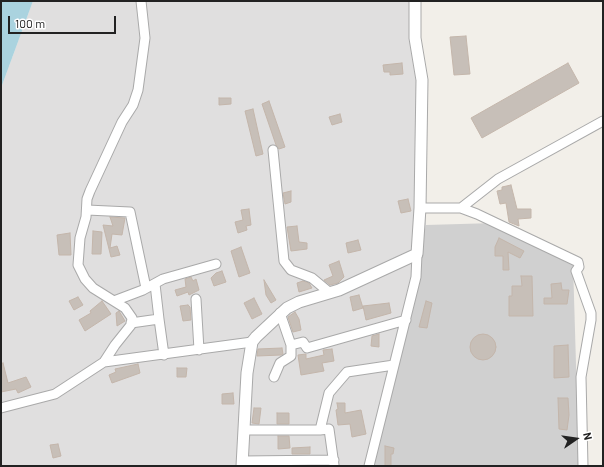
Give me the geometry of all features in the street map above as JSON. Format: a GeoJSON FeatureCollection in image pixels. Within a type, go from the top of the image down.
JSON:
{"type":"FeatureCollection","features":[{"type":"Feature","properties":{"kind":"street"},"geometry":{"type":"LineString","coordinates":[[1,408],[55,394],[104,362],[131,323],[131,314],[125,308],[93,288],[85,279],[78,265],[80,238],[87,210],[87,199],[122,122],[133,105],[138,90],[145,38],[141,1]]}},
{"type":"Feature","properties":{"kind":"street"},"geometry":{"type":"LineString","coordinates":[[369,466],[416,277],[420,208],[422,80],[415,38],[415,1]]}},
{"type":"Feature","properties":{"kind":"street"},"geometry":{"type":"LineString","coordinates":[[461,208],[498,179],[603,121]]}},
{"type":"Feature","properties":{"kind":"street"},"geometry":{"type":"LineString","coordinates":[[273,150],[284,261],[291,270],[312,278],[330,293]]}},
{"type":"Feature","properties":{"kind":"street"},"geometry":{"type":"LineString","coordinates":[[420,208],[446,210],[461,208],[477,214],[578,262],[579,267],[576,271],[591,313],[581,377],[583,466]]}},
{"type":"Feature","properties":{"kind":"street"},"geometry":{"type":"LineString","coordinates":[[87,210],[130,212],[146,288]]}},
{"type":"Feature","properties":{"kind":"street"},"geometry":{"type":"LineString","coordinates":[[244,430],[329,429],[334,463],[242,463],[246,373],[252,342],[280,313],[299,302],[330,293],[417,254]]}},
{"type":"Feature","properties":{"kind":"street"},"geometry":{"type":"LineString","coordinates":[[114,301],[155,284],[163,279],[216,264]]}},
{"type":"Feature","properties":{"kind":"street"},"geometry":{"type":"LineString","coordinates":[[155,284],[164,355]]}},
{"type":"Feature","properties":{"kind":"street"},"geometry":{"type":"LineString","coordinates":[[196,299],[200,350]]}},
{"type":"Feature","properties":{"kind":"street"},"geometry":{"type":"LineString","coordinates":[[274,377],[280,362],[291,356],[291,345],[280,313]]}},
{"type":"Feature","properties":{"kind":"street"},"geometry":{"type":"LineString","coordinates":[[131,323],[159,319]]}},
{"type":"Feature","properties":{"kind":"street"},"geometry":{"type":"LineString","coordinates":[[291,345],[303,342],[308,348],[406,320]]}},
{"type":"Feature","properties":{"kind":"street"},"geometry":{"type":"LineString","coordinates":[[104,362],[252,342]]}},
{"type":"Feature","properties":{"kind":"street"},"geometry":{"type":"LineString","coordinates":[[320,430],[329,393],[347,372],[394,365]]}},
{"type":"Feature","properties":{"kind":"shaded area"},"geometry":{"type":"Polygon","coordinates":[[[33,1],[420,1],[418,24],[426,225],[579,466],[1,466],[1,88],[33,1]]]}},
{"type":"Feature","properties":{"kind":"shaded area"},"geometry":{"type":"Polygon","coordinates":[[[495,223],[573,263],[579,466],[371,466],[426,225],[495,223]]]}},
{"type":"Feature","properties":{"kind":"water"},"geometry":{"type":"Polygon","coordinates":[[[1,1],[33,1],[1,88],[1,1]]]}},
{"type":"Feature","properties":{"kind":"building"},"geometry":{"type":"Polygon","coordinates":[[[466,36],[470,74],[454,75],[450,37],[466,36]]]}},
{"type":"Feature","properties":{"kind":"building"},"geometry":{"type":"Polygon","coordinates":[[[402,63],[403,74],[390,75],[390,72],[384,72],[383,65],[402,63]]]}},
{"type":"Feature","properties":{"kind":"building"},"geometry":{"type":"Polygon","coordinates":[[[568,63],[579,83],[482,138],[471,118],[568,63]]]}},
{"type":"Feature","properties":{"kind":"building"},"geometry":{"type":"Polygon","coordinates":[[[219,98],[231,98],[231,104],[219,105],[219,98]]]}},
{"type":"Feature","properties":{"kind":"building"},"geometry":{"type":"Polygon","coordinates":[[[269,101],[285,147],[279,149],[276,145],[262,104],[269,101]]]}},
{"type":"Feature","properties":{"kind":"building"},"geometry":{"type":"Polygon","coordinates":[[[253,109],[263,154],[256,156],[245,111],[253,109]]]}},
{"type":"Feature","properties":{"kind":"building"},"geometry":{"type":"Polygon","coordinates":[[[340,114],[342,122],[332,125],[329,117],[340,114]]]}},
{"type":"Feature","properties":{"kind":"building"},"geometry":{"type":"Polygon","coordinates":[[[511,185],[517,209],[531,209],[531,218],[518,219],[519,226],[509,222],[506,203],[500,204],[497,191],[502,190],[502,187],[511,185]]]}},
{"type":"Feature","properties":{"kind":"building"},"geometry":{"type":"Polygon","coordinates":[[[291,191],[291,202],[285,204],[283,193],[291,191]]]}},
{"type":"Feature","properties":{"kind":"building"},"geometry":{"type":"Polygon","coordinates":[[[408,199],[411,211],[401,213],[398,201],[408,199]]]}},
{"type":"Feature","properties":{"kind":"building"},"geometry":{"type":"Polygon","coordinates":[[[249,209],[251,225],[246,226],[247,230],[238,233],[235,222],[243,220],[241,210],[249,209]]]}},
{"type":"Feature","properties":{"kind":"building"},"geometry":{"type":"Polygon","coordinates":[[[110,217],[125,218],[122,235],[112,234],[110,248],[117,246],[120,255],[111,257],[103,225],[113,226],[110,217]]]}},
{"type":"Feature","properties":{"kind":"building"},"geometry":{"type":"Polygon","coordinates":[[[297,226],[299,242],[307,243],[307,249],[291,251],[287,227],[297,226]]]}},
{"type":"Feature","properties":{"kind":"building"},"geometry":{"type":"Polygon","coordinates":[[[93,231],[102,232],[101,254],[92,254],[93,231]]]}},
{"type":"Feature","properties":{"kind":"building"},"geometry":{"type":"Polygon","coordinates":[[[70,233],[71,255],[59,255],[57,235],[70,233]]]}},
{"type":"Feature","properties":{"kind":"building"},"geometry":{"type":"Polygon","coordinates":[[[499,238],[524,251],[520,258],[508,252],[509,270],[503,270],[503,256],[495,256],[495,247],[499,238]]]}},
{"type":"Feature","properties":{"kind":"building"},"geometry":{"type":"Polygon","coordinates":[[[358,240],[361,250],[348,253],[346,243],[358,240]]]}},
{"type":"Feature","properties":{"kind":"building"},"geometry":{"type":"Polygon","coordinates":[[[241,247],[250,273],[239,277],[231,251],[241,247]]]}},
{"type":"Feature","properties":{"kind":"building"},"geometry":{"type":"Polygon","coordinates":[[[339,261],[344,277],[338,283],[330,285],[324,280],[333,276],[329,265],[339,261]]]}},
{"type":"Feature","properties":{"kind":"building"},"geometry":{"type":"Polygon","coordinates":[[[222,271],[226,282],[214,286],[211,278],[216,273],[222,271]]]}},
{"type":"Feature","properties":{"kind":"building"},"geometry":{"type":"Polygon","coordinates":[[[521,276],[532,276],[533,316],[509,316],[509,296],[512,296],[512,286],[522,286],[521,276]]]}},
{"type":"Feature","properties":{"kind":"building"},"geometry":{"type":"Polygon","coordinates":[[[191,277],[193,281],[196,279],[199,290],[189,295],[188,292],[177,296],[175,290],[186,287],[185,279],[191,277]]]}},
{"type":"Feature","properties":{"kind":"building"},"geometry":{"type":"Polygon","coordinates":[[[264,280],[276,300],[271,303],[266,295],[264,280]]]}},
{"type":"Feature","properties":{"kind":"building"},"geometry":{"type":"Polygon","coordinates":[[[303,281],[309,283],[312,288],[299,292],[297,283],[303,281]]]}},
{"type":"Feature","properties":{"kind":"building"},"geometry":{"type":"Polygon","coordinates":[[[561,283],[562,290],[569,290],[567,304],[544,304],[544,298],[552,298],[551,284],[561,283]]]}},
{"type":"Feature","properties":{"kind":"building"},"geometry":{"type":"Polygon","coordinates":[[[359,295],[363,308],[353,311],[350,297],[359,295]]]}},
{"type":"Feature","properties":{"kind":"building"},"geometry":{"type":"Polygon","coordinates":[[[78,297],[83,305],[74,310],[69,301],[78,297]]]}},
{"type":"Feature","properties":{"kind":"building"},"geometry":{"type":"Polygon","coordinates":[[[254,298],[262,314],[252,319],[244,303],[254,298]]]}},
{"type":"Feature","properties":{"kind":"building"},"geometry":{"type":"Polygon","coordinates":[[[102,301],[111,314],[85,331],[79,320],[91,313],[90,311],[102,301]]]}},
{"type":"Feature","properties":{"kind":"building"},"geometry":{"type":"Polygon","coordinates":[[[426,301],[432,303],[427,328],[419,327],[426,301]]]}},
{"type":"Feature","properties":{"kind":"building"},"geometry":{"type":"Polygon","coordinates":[[[389,303],[391,313],[366,320],[363,306],[389,303]]]}},
{"type":"Feature","properties":{"kind":"building"},"geometry":{"type":"Polygon","coordinates":[[[188,305],[190,307],[191,320],[183,321],[180,306],[188,305]]]}},
{"type":"Feature","properties":{"kind":"building"},"geometry":{"type":"Polygon","coordinates":[[[119,311],[125,321],[117,326],[116,313],[119,311]]]}},
{"type":"Feature","properties":{"kind":"building"},"geometry":{"type":"Polygon","coordinates":[[[295,312],[299,319],[301,330],[293,332],[288,317],[295,312]]]}},
{"type":"Feature","properties":{"kind":"building"},"geometry":{"type":"Polygon","coordinates":[[[379,334],[379,347],[371,346],[372,336],[379,334]]]}},
{"type":"Feature","properties":{"kind":"building"},"geometry":{"type":"Polygon","coordinates":[[[483,334],[492,338],[496,347],[492,356],[483,360],[474,356],[470,347],[474,338],[483,334]]]}},
{"type":"Feature","properties":{"kind":"building"},"geometry":{"type":"Polygon","coordinates":[[[568,345],[569,377],[554,378],[554,346],[568,345]]]}},
{"type":"Feature","properties":{"kind":"building"},"geometry":{"type":"Polygon","coordinates":[[[282,348],[283,354],[281,355],[257,356],[258,349],[282,348]]]}},
{"type":"Feature","properties":{"kind":"building"},"geometry":{"type":"Polygon","coordinates":[[[332,349],[334,361],[322,363],[324,371],[301,375],[298,355],[306,354],[306,359],[324,355],[323,350],[332,349]]]}},
{"type":"Feature","properties":{"kind":"building"},"geometry":{"type":"Polygon","coordinates":[[[3,363],[8,383],[26,377],[31,387],[18,393],[16,389],[1,392],[1,364],[3,363]]]}},
{"type":"Feature","properties":{"kind":"building"},"geometry":{"type":"Polygon","coordinates":[[[138,364],[140,373],[112,383],[109,375],[116,372],[115,369],[138,364]]]}},
{"type":"Feature","properties":{"kind":"building"},"geometry":{"type":"Polygon","coordinates":[[[177,368],[187,368],[186,377],[177,377],[177,368]]]}},
{"type":"Feature","properties":{"kind":"building"},"geometry":{"type":"Polygon","coordinates":[[[233,393],[234,404],[222,404],[222,394],[233,393]]]}},
{"type":"Feature","properties":{"kind":"building"},"geometry":{"type":"Polygon","coordinates":[[[558,398],[568,398],[569,415],[567,430],[559,429],[558,398]]]}},
{"type":"Feature","properties":{"kind":"building"},"geometry":{"type":"Polygon","coordinates":[[[337,403],[345,403],[345,413],[361,410],[366,434],[352,437],[350,424],[338,425],[336,410],[338,409],[337,403]]]}},
{"type":"Feature","properties":{"kind":"building"},"geometry":{"type":"Polygon","coordinates":[[[254,408],[261,408],[259,424],[252,423],[254,408]]]}},
{"type":"Feature","properties":{"kind":"building"},"geometry":{"type":"Polygon","coordinates":[[[277,413],[289,413],[289,424],[277,424],[277,413]]]}},
{"type":"Feature","properties":{"kind":"building"},"geometry":{"type":"Polygon","coordinates":[[[278,436],[289,436],[290,448],[278,449],[278,436]]]}},
{"type":"Feature","properties":{"kind":"building"},"geometry":{"type":"Polygon","coordinates":[[[58,444],[61,456],[53,458],[50,445],[58,444]]]}},
{"type":"Feature","properties":{"kind":"building"},"geometry":{"type":"Polygon","coordinates":[[[385,446],[394,448],[393,454],[391,454],[391,466],[385,466],[385,446]]]}},
{"type":"Feature","properties":{"kind":"building"},"geometry":{"type":"Polygon","coordinates":[[[310,447],[310,454],[292,454],[292,448],[310,447]]]}}]}
